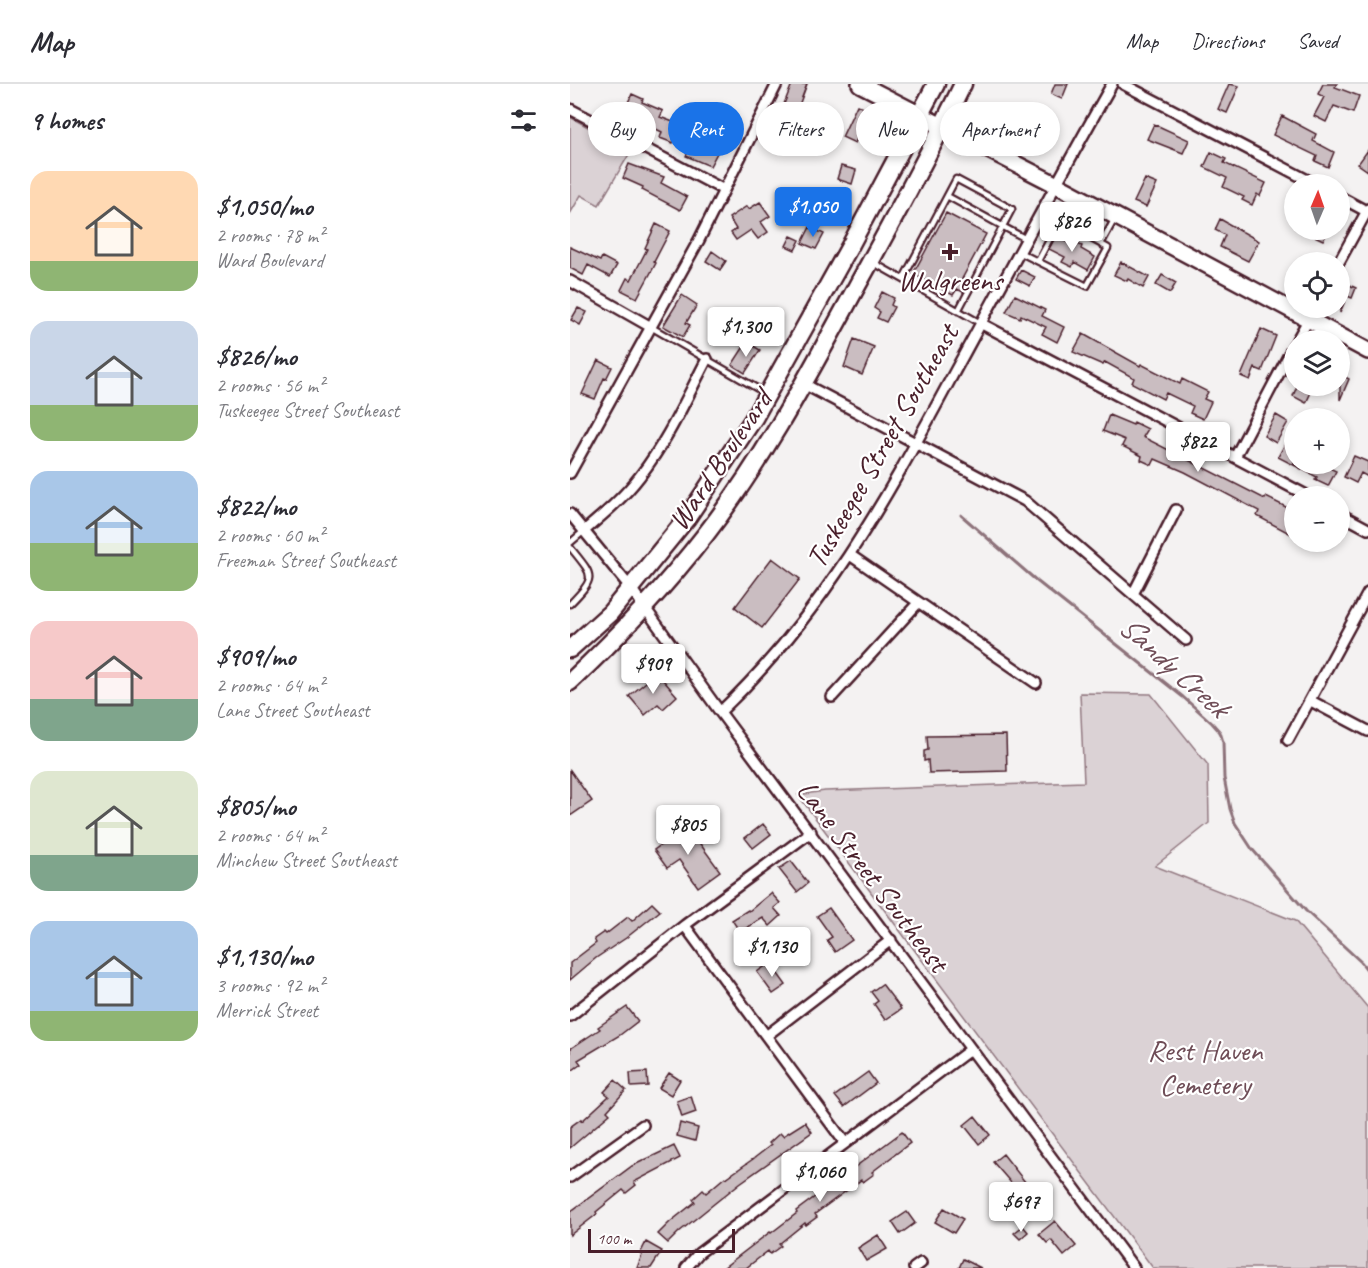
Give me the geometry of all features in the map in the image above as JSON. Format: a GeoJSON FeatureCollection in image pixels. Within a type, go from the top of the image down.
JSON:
{"type":"FeatureCollection","features":[{"type":"Feature","properties":{"kind":"highway","name":"Ward Boulevard"},"geometry":{"type":"LineString","coordinates":[[927,102],[936,84]]}},
{"type":"Feature","properties":{"kind":"highway","name":"Ward Boulevard"},"geometry":{"type":"LineString","coordinates":[[955,102],[963,84]]}},
{"type":"Feature","properties":{"kind":"highway","name":"Ward Boulevard"},"geometry":{"type":"LineString","coordinates":[[570,682],[614,640],[645,606],[718,517],[778,426],[940,133]]}},
{"type":"Feature","properties":{"kind":"highway","name":"Ward Boulevard"},"geometry":{"type":"LineString","coordinates":[[572,644],[610,613],[687,518],[736,446],[850,246],[898,156]]}},
{"type":"Feature","properties":{"kind":"main road"},"geometry":{"type":"LineString","coordinates":[[860,84],[895,102]]}},
{"type":"Feature","properties":{"kind":"main road"},"geometry":{"type":"LineString","coordinates":[[1000,156],[1284,299]]}},
{"type":"Feature","properties":{"kind":"main road"},"geometry":{"type":"LineString","coordinates":[[1319,318],[1368,351]]}},
{"type":"Feature","properties":{"kind":"street"},"geometry":{"type":"LineString","coordinates":[[570,473],[699,240],[777,84]]}},
{"type":"Feature","properties":{"kind":"street","name":"Tuskeegee Street Southeast"},"geometry":{"type":"LineString","coordinates":[[720,711],[742,691],[803,620],[850,555],[917,444],[1055,184],[1112,84]]}},
{"type":"Feature","properties":{"kind":"street"},"geometry":{"type":"LineString","coordinates":[[1123,84],[1296,174]]}},
{"type":"Feature","properties":{"kind":"street"},"geometry":{"type":"LineString","coordinates":[[570,109],[724,190]]}},
{"type":"Feature","properties":{"kind":"street"},"geometry":{"type":"LineString","coordinates":[[1345,252],[1368,211],[1350,202]]}},
{"type":"Feature","properties":{"kind":"street"},"geometry":{"type":"LineString","coordinates":[[570,281],[651,327]]}},
{"type":"Feature","properties":{"kind":"street"},"geometry":{"type":"LineString","coordinates":[[982,324],[1289,486]]}},
{"type":"Feature","properties":{"kind":"street"},"geometry":{"type":"LineString","coordinates":[[584,531],[616,503],[659,450],[707,359]]}},
{"type":"Feature","properties":{"kind":"street"},"geometry":{"type":"LineString","coordinates":[[1235,457],[1284,364]]}},
{"type":"Feature","properties":{"kind":"street"},"geometry":{"type":"LineString","coordinates":[[802,383],[1025,501],[1186,640]]}},
{"type":"Feature","properties":{"kind":"street"},"geometry":{"type":"LineString","coordinates":[[1133,594],[1176,510]]}},
{"type":"Feature","properties":{"kind":"street","name":"Lane Street Southeast"},"geometry":{"type":"LineString","coordinates":[[570,514],[645,606],[720,711],[1134,1268]]}},
{"type":"Feature","properties":{"kind":"street"},"geometry":{"type":"LineString","coordinates":[[1350,519],[1368,529]]}},
{"type":"Feature","properties":{"kind":"street"},"geometry":{"type":"LineString","coordinates":[[850,555],[1036,683]]}},
{"type":"Feature","properties":{"kind":"street"},"geometry":{"type":"LineString","coordinates":[[1288,740],[1366,606],[1368,593]]}},
{"type":"Feature","properties":{"kind":"street"},"geometry":{"type":"LineString","coordinates":[[832,698],[918,603]]}},
{"type":"Feature","properties":{"kind":"street"},"geometry":{"type":"LineString","coordinates":[[1311,701],[1368,731]]}},
{"type":"Feature","properties":{"kind":"street"},"geometry":{"type":"LineString","coordinates":[[570,1016],[811,832]]}},
{"type":"Feature","properties":{"kind":"street"},"geometry":{"type":"LineString","coordinates":[[685,926],[845,1143]]}},
{"type":"Feature","properties":{"kind":"street"},"geometry":{"type":"LineString","coordinates":[[766,1036],[891,940]]}},
{"type":"Feature","properties":{"kind":"street"},"geometry":{"type":"LineString","coordinates":[[686,1268],[699,1253],[971,1049]]}},
{"type":"Feature","properties":{"kind":"street"},"geometry":{"type":"LineString","coordinates":[[570,1177],[644,1125]]}},
{"type":"Feature","properties":{"kind":"lane"},"geometry":{"type":"LineString","coordinates":[[903,279],[956,179],[1012,209],[958,311]]}},
{"type":"Feature","properties":{"kind":"lane"},"geometry":{"type":"LineString","coordinates":[[947,196],[1026,239]]}},
{"type":"Feature","properties":{"kind":"lane"},"geometry":{"type":"LineString","coordinates":[[1072,228],[1086,200]]}},
{"type":"Feature","properties":{"kind":"lane"},"geometry":{"type":"LineString","coordinates":[[1101,244],[1116,216]]}},
{"type":"Feature","properties":{"kind":"lane"},"geometry":{"type":"LineString","coordinates":[[1020,252],[1087,286],[1108,248],[1063,223],[1053,232],[1038,261]]}},
{"type":"Feature","properties":{"kind":"lane"},"geometry":{"type":"LineString","coordinates":[[870,261],[982,324]]}},
{"type":"Feature","properties":{"kind":"lane"},"geometry":{"type":"LineString","coordinates":[[651,327],[767,394]]}},
{"type":"Feature","properties":{"kind":"lane"},"geometry":{"type":"LineString","coordinates":[[570,604],[590,582],[590,574],[570,545],[584,531]]}},
{"type":"Feature","properties":{"kind":"green space"},"geometry":{"type":"Polygon","coordinates":[[[570,117],[588,127],[588,156],[628,156],[599,205],[581,195],[570,214],[570,117]]]}},
{"type":"Feature","properties":{"kind":"green space","name":"Rest Haven Cemetery"},"geometry":{"type":"Polygon","coordinates":[[[1080,693],[1151,694],[1208,765],[1209,823],[1155,866],[1295,921],[1368,1008],[1368,1268],[1153,1268],[798,795],[825,791],[1084,782],[1080,693]]]}},
{"type":"Feature","properties":{"kind":"building"},"geometry":{"type":"Polygon","coordinates":[[[792,84],[807,84],[800,102],[785,102],[792,84]]]}},
{"type":"Feature","properties":{"kind":"building"},"geometry":{"type":"Polygon","coordinates":[[[1055,84],[1068,84],[1062,99],[1051,94],[1055,84]]]}},
{"type":"Feature","properties":{"kind":"building"},"geometry":{"type":"Polygon","coordinates":[[[1229,84],[1239,86],[1227,113],[1218,109],[1229,84]]]}},
{"type":"Feature","properties":{"kind":"building"},"geometry":{"type":"Polygon","coordinates":[[[1323,84],[1337,84],[1335,87],[1359,96],[1353,113],[1334,106],[1326,122],[1314,116],[1324,97],[1318,94],[1323,84]]]}},
{"type":"Feature","properties":{"kind":"building"},"geometry":{"type":"Polygon","coordinates":[[[632,94],[643,99],[642,102],[628,102],[632,94]]]}},
{"type":"Feature","properties":{"kind":"building"},"geometry":{"type":"Polygon","coordinates":[[[856,107],[855,143],[844,138],[844,133],[856,107]]]}},
{"type":"Feature","properties":{"kind":"building"},"geometry":{"type":"Polygon","coordinates":[[[656,108],[663,111],[660,117],[668,120],[668,141],[660,138],[662,132],[656,129],[656,108]]]}},
{"type":"Feature","properties":{"kind":"building"},"geometry":{"type":"Polygon","coordinates":[[[1282,116],[1316,134],[1313,141],[1334,152],[1328,167],[1315,161],[1317,156],[1273,135],[1282,116]]]}},
{"type":"Feature","properties":{"kind":"building"},"geometry":{"type":"Polygon","coordinates":[[[1154,124],[1189,140],[1183,153],[1147,139],[1154,124]]]}},
{"type":"Feature","properties":{"kind":"building"},"geometry":{"type":"Polygon","coordinates":[[[1368,150],[1368,171],[1358,164],[1368,150]]]}},
{"type":"Feature","properties":{"kind":"building"},"geometry":{"type":"Polygon","coordinates":[[[1211,152],[1226,159],[1224,163],[1266,183],[1260,196],[1257,194],[1252,205],[1242,200],[1244,197],[1223,187],[1227,178],[1204,167],[1211,152]]]}},
{"type":"Feature","properties":{"kind":"building"},"geometry":{"type":"Polygon","coordinates":[[[686,156],[715,156],[710,166],[686,156]]]}},
{"type":"Feature","properties":{"kind":"building"},"geometry":{"type":"Polygon","coordinates":[[[629,164],[664,177],[661,183],[687,197],[680,210],[642,190],[643,187],[623,178],[629,164]]]}},
{"type":"Feature","properties":{"kind":"building"},"geometry":{"type":"Polygon","coordinates":[[[841,166],[856,170],[852,184],[837,179],[841,166]]]}},
{"type":"Feature","properties":{"kind":"building"},"geometry":{"type":"Polygon","coordinates":[[[1145,179],[1157,184],[1146,207],[1134,202],[1145,179]]]}},
{"type":"Feature","properties":{"kind":"building"},"geometry":{"type":"Polygon","coordinates":[[[760,202],[770,216],[761,222],[768,232],[758,239],[751,230],[736,240],[731,233],[736,229],[729,218],[747,206],[749,209],[760,202]]]}},
{"type":"Feature","properties":{"kind":"building","name":"Walgreens"},"geometry":{"type":"Polygon","coordinates":[[[946,213],[986,234],[962,279],[968,282],[963,292],[957,289],[953,295],[913,274],[946,213]]]}},
{"type":"Feature","properties":{"kind":"building"},"geometry":{"type":"Polygon","coordinates":[[[1220,219],[1259,241],[1248,261],[1220,247],[1225,235],[1215,230],[1220,219]]]}},
{"type":"Feature","properties":{"kind":"building"},"geometry":{"type":"Polygon","coordinates":[[[656,224],[670,231],[637,298],[621,290],[627,278],[631,280],[647,249],[645,248],[656,224]]]}},
{"type":"Feature","properties":{"kind":"building"},"geometry":{"type":"Polygon","coordinates":[[[810,227],[824,234],[816,249],[802,243],[810,227]]]}},
{"type":"Feature","properties":{"kind":"building"},"geometry":{"type":"Polygon","coordinates":[[[791,236],[800,240],[795,250],[786,246],[791,236]]]}},
{"type":"Feature","properties":{"kind":"building"},"geometry":{"type":"Polygon","coordinates":[[[1056,236],[1071,244],[1073,242],[1082,246],[1081,249],[1095,257],[1088,270],[1074,262],[1072,267],[1062,262],[1065,257],[1049,249],[1056,236]]]}},
{"type":"Feature","properties":{"kind":"building"},"geometry":{"type":"Polygon","coordinates":[[[570,247],[600,261],[602,257],[617,265],[610,277],[588,265],[583,275],[570,268],[570,247]]]}},
{"type":"Feature","properties":{"kind":"building"},"geometry":{"type":"Polygon","coordinates":[[[712,251],[726,261],[720,270],[706,261],[712,251]]]}},
{"type":"Feature","properties":{"kind":"building"},"geometry":{"type":"Polygon","coordinates":[[[1121,262],[1149,277],[1143,288],[1128,279],[1127,281],[1114,275],[1121,262]]]}},
{"type":"Feature","properties":{"kind":"building"},"geometry":{"type":"Polygon","coordinates":[[[1021,270],[1035,277],[1030,286],[1016,279],[1021,270]]]}},
{"type":"Feature","properties":{"kind":"building"},"geometry":{"type":"Polygon","coordinates":[[[1162,275],[1176,283],[1170,293],[1156,285],[1162,275]]]}},
{"type":"Feature","properties":{"kind":"building"},"geometry":{"type":"Polygon","coordinates":[[[1350,285],[1356,288],[1352,298],[1350,297],[1350,285]]]}},
{"type":"Feature","properties":{"kind":"building"},"geometry":{"type":"Polygon","coordinates":[[[882,292],[894,298],[891,305],[894,307],[886,322],[877,318],[880,312],[874,308],[882,292]]]}},
{"type":"Feature","properties":{"kind":"building"},"geometry":{"type":"Polygon","coordinates":[[[682,295],[697,305],[686,323],[690,325],[683,337],[663,326],[682,295]]]}},
{"type":"Feature","properties":{"kind":"building"},"geometry":{"type":"Polygon","coordinates":[[[1015,295],[1045,310],[1042,316],[1064,327],[1057,342],[1042,334],[1046,327],[1021,315],[1020,318],[1006,312],[1015,295]]]}},
{"type":"Feature","properties":{"kind":"building"},"geometry":{"type":"Polygon","coordinates":[[[578,308],[587,312],[580,325],[571,320],[578,308]]]}},
{"type":"Feature","properties":{"kind":"building"},"geometry":{"type":"Polygon","coordinates":[[[1261,329],[1276,336],[1262,371],[1255,368],[1250,380],[1241,376],[1261,329]]]}},
{"type":"Feature","properties":{"kind":"building"},"geometry":{"type":"Polygon","coordinates":[[[1083,334],[1140,366],[1141,364],[1180,384],[1182,379],[1208,392],[1204,399],[1211,402],[1203,419],[1190,413],[1193,406],[1166,393],[1163,399],[1132,383],[1134,378],[1105,362],[1103,365],[1073,352],[1083,334]]]}},
{"type":"Feature","properties":{"kind":"building"},"geometry":{"type":"Polygon","coordinates":[[[854,339],[874,347],[862,375],[844,367],[854,339]]]}},
{"type":"Feature","properties":{"kind":"building"},"geometry":{"type":"Polygon","coordinates":[[[747,342],[760,350],[745,373],[732,365],[747,342]]]}},
{"type":"Feature","properties":{"kind":"building"},"geometry":{"type":"Polygon","coordinates":[[[598,360],[612,367],[606,379],[604,378],[595,399],[582,394],[598,360]]]}},
{"type":"Feature","properties":{"kind":"building"},"geometry":{"type":"Polygon","coordinates":[[[1293,396],[1309,396],[1306,403],[1293,396]]]}},
{"type":"Feature","properties":{"kind":"building"},"geometry":{"type":"Polygon","coordinates":[[[1109,415],[1133,425],[1134,422],[1148,429],[1143,437],[1265,499],[1266,497],[1284,506],[1284,530],[1257,516],[1259,511],[1185,472],[1155,459],[1152,465],[1141,460],[1142,456],[1122,446],[1125,440],[1103,431],[1109,415]]]}},
{"type":"Feature","properties":{"kind":"building"},"geometry":{"type":"Polygon","coordinates":[[[1276,415],[1284,420],[1284,429],[1276,443],[1264,436],[1276,415]]]}},
{"type":"Feature","properties":{"kind":"building"},"geometry":{"type":"Polygon","coordinates":[[[1284,446],[1284,460],[1278,457],[1284,446]]]}},
{"type":"Feature","properties":{"kind":"building"},"geometry":{"type":"Polygon","coordinates":[[[1354,456],[1368,462],[1368,477],[1361,473],[1356,483],[1344,477],[1345,474],[1350,474],[1350,464],[1354,456]]]}},
{"type":"Feature","properties":{"kind":"building"},"geometry":{"type":"Polygon","coordinates":[[[1311,474],[1334,474],[1328,486],[1315,480],[1317,477],[1311,474]]]}},
{"type":"Feature","properties":{"kind":"building"},"geometry":{"type":"Polygon","coordinates":[[[772,558],[800,579],[762,628],[735,607],[772,558]]]}},
{"type":"Feature","properties":{"kind":"building"},"geometry":{"type":"Polygon","coordinates":[[[657,673],[677,696],[663,709],[658,704],[645,715],[629,696],[657,673]]]}},
{"type":"Feature","properties":{"kind":"building"},"geometry":{"type":"Polygon","coordinates":[[[1006,735],[1007,771],[929,773],[928,760],[924,761],[924,751],[928,750],[927,736],[1006,735]]]}},
{"type":"Feature","properties":{"kind":"building"},"geometry":{"type":"Polygon","coordinates":[[[570,770],[592,801],[570,816],[570,770]]]}},
{"type":"Feature","properties":{"kind":"building"},"geometry":{"type":"Polygon","coordinates":[[[763,824],[771,834],[753,848],[745,838],[763,824]]]}},
{"type":"Feature","properties":{"kind":"building"},"geometry":{"type":"Polygon","coordinates":[[[687,826],[720,871],[698,887],[679,860],[667,868],[654,850],[687,826]]]}},
{"type":"Feature","properties":{"kind":"building"},"geometry":{"type":"Polygon","coordinates":[[[791,861],[808,883],[797,892],[779,869],[791,861]]]}},
{"type":"Feature","properties":{"kind":"building"},"geometry":{"type":"Polygon","coordinates":[[[771,893],[780,903],[774,908],[781,916],[770,926],[763,918],[740,932],[732,920],[749,911],[771,893]]]}},
{"type":"Feature","properties":{"kind":"building"},"geometry":{"type":"Polygon","coordinates":[[[652,903],[660,911],[570,980],[570,963],[596,943],[594,939],[604,932],[606,934],[628,917],[632,921],[652,903]]]}},
{"type":"Feature","properties":{"kind":"building"},"geometry":{"type":"Polygon","coordinates":[[[829,908],[852,940],[835,952],[827,940],[832,937],[817,916],[829,908]]]}},
{"type":"Feature","properties":{"kind":"building"},"geometry":{"type":"Polygon","coordinates":[[[770,963],[786,985],[773,994],[757,972],[770,963]]]}},
{"type":"Feature","properties":{"kind":"building"},"geometry":{"type":"Polygon","coordinates":[[[882,984],[901,1009],[885,1020],[874,1004],[878,1001],[871,992],[882,984]]]}},
{"type":"Feature","properties":{"kind":"building"},"geometry":{"type":"Polygon","coordinates":[[[627,1007],[638,1021],[620,1035],[578,1060],[581,1064],[570,1072],[570,1049],[627,1007]]]}},
{"type":"Feature","properties":{"kind":"building"},"geometry":{"type":"Polygon","coordinates":[[[647,1072],[648,1086],[631,1087],[630,1073],[647,1072]]]}},
{"type":"Feature","properties":{"kind":"building"},"geometry":{"type":"Polygon","coordinates":[[[868,1072],[876,1083],[844,1107],[835,1096],[868,1072]]]}},
{"type":"Feature","properties":{"kind":"building"},"geometry":{"type":"Polygon","coordinates":[[[669,1073],[680,1080],[671,1095],[659,1088],[669,1073]]]}},
{"type":"Feature","properties":{"kind":"building"},"geometry":{"type":"Polygon","coordinates":[[[615,1080],[626,1090],[607,1111],[610,1114],[570,1148],[570,1127],[581,1119],[582,1121],[609,1096],[604,1092],[615,1080]]]}},
{"type":"Feature","properties":{"kind":"building"},"geometry":{"type":"Polygon","coordinates":[[[691,1096],[696,1112],[682,1117],[677,1101],[691,1096]]]}},
{"type":"Feature","properties":{"kind":"building"},"geometry":{"type":"Polygon","coordinates":[[[975,1116],[990,1135],[979,1144],[964,1125],[975,1116]]]}},
{"type":"Feature","properties":{"kind":"building"},"geometry":{"type":"Polygon","coordinates":[[[805,1122],[812,1132],[740,1183],[668,1243],[658,1234],[695,1202],[693,1199],[703,1190],[706,1193],[725,1177],[753,1159],[771,1145],[769,1143],[780,1133],[783,1136],[805,1122]]]}},
{"type":"Feature","properties":{"kind":"building"},"geometry":{"type":"Polygon","coordinates":[[[680,1123],[698,1128],[695,1141],[677,1136],[680,1123]]]}},
{"type":"Feature","properties":{"kind":"building"},"geometry":{"type":"Polygon","coordinates":[[[902,1132],[910,1143],[872,1172],[874,1174],[863,1182],[861,1180],[815,1214],[817,1217],[806,1225],[805,1223],[779,1244],[781,1246],[770,1254],[768,1251],[746,1268],[723,1268],[797,1213],[796,1211],[902,1132]]]}},
{"type":"Feature","properties":{"kind":"building"},"geometry":{"type":"Polygon","coordinates":[[[674,1146],[680,1158],[634,1182],[636,1185],[626,1193],[623,1190],[570,1235],[570,1212],[632,1166],[674,1146]]]}},
{"type":"Feature","properties":{"kind":"building"},"geometry":{"type":"Polygon","coordinates":[[[1003,1154],[1044,1206],[1033,1215],[1017,1195],[1019,1192],[993,1162],[1003,1154]]]}},
{"type":"Feature","properties":{"kind":"building"},"geometry":{"type":"Polygon","coordinates":[[[944,1208],[963,1219],[954,1233],[935,1222],[944,1208]]]}},
{"type":"Feature","properties":{"kind":"building"},"geometry":{"type":"Polygon","coordinates":[[[907,1212],[915,1223],[900,1234],[892,1222],[907,1212]]]}},
{"type":"Feature","properties":{"kind":"building"},"geometry":{"type":"Polygon","coordinates":[[[1055,1221],[1076,1246],[1064,1256],[1051,1240],[1047,1243],[1039,1234],[1055,1221]]]}},
{"type":"Feature","properties":{"kind":"building"},"geometry":{"type":"Polygon","coordinates":[[[1023,1226],[1028,1232],[1020,1239],[1014,1233],[1023,1226]]]}},
{"type":"Feature","properties":{"kind":"building"},"geometry":{"type":"Polygon","coordinates":[[[878,1235],[887,1249],[866,1261],[858,1248],[878,1235]]]}},
{"type":"Feature","properties":{"kind":"building"},"geometry":{"type":"Polygon","coordinates":[[[646,1242],[662,1251],[651,1268],[637,1268],[642,1255],[640,1254],[646,1242]]]}},
{"type":"Feature","properties":{"kind":"building"},"geometry":{"type":"Polygon","coordinates":[[[963,1259],[981,1268],[959,1268],[963,1259]]]}},
{"type":"Feature","properties":{"kind":"waterway","name":"Sandy Creek"},"geometry":{"type":"LineString","coordinates":[[961,515],[1038,582],[1183,697],[1212,723],[1220,732],[1223,742],[1224,778],[1235,823],[1252,849],[1306,911],[1368,971]]}},
{"type":"Feature","properties":{"kind":"place","name":"Walgreens"},"geometry":{"type":"Point","coordinates":[950,252]}}]}
